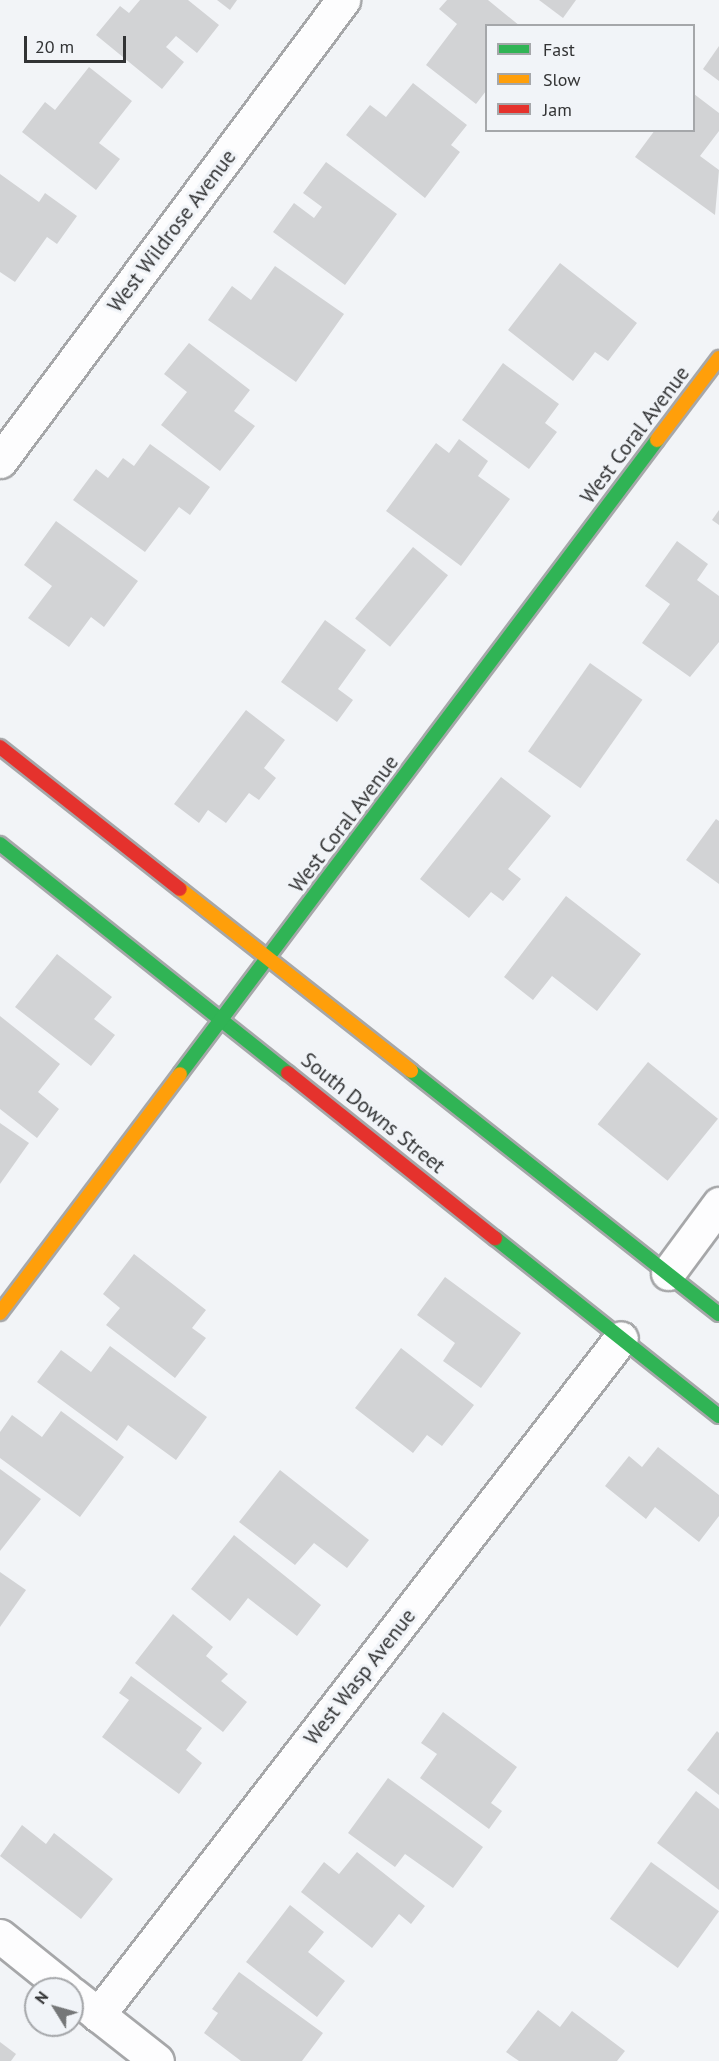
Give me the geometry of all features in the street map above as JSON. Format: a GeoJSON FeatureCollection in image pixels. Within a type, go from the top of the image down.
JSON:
{"type":"FeatureCollection","features":[{"type":"Feature","properties":{"kind":"main road","name":"West Coral Avenue"},"geometry":{"type":"LineString","coordinates":[[0,1313],[270,960],[719,358]]}},
{"type":"Feature","properties":{"kind":"main road"},"geometry":{"type":"LineString","coordinates":[[0,747],[719,1314]]}},
{"type":"Feature","properties":{"kind":"main road","name":"South Downs Street"},"geometry":{"type":"LineString","coordinates":[[0,844],[719,1416]]}},
{"type":"Feature","properties":{"kind":"street","name":"West Wildrose Avenue"},"geometry":{"type":"LineString","coordinates":[[0,461],[343,0]]}},
{"type":"Feature","properties":{"kind":"street"},"geometry":{"type":"LineString","coordinates":[[668,1273],[719,1204]]}},
{"type":"Feature","properties":{"kind":"street","name":"West Wasp Avenue"},"geometry":{"type":"LineString","coordinates":[[98,2015],[621,1338]]}},
{"type":"Feature","properties":{"kind":"street"},"geometry":{"type":"LineString","coordinates":[[0,1936],[51,1977]]}},
{"type":"Feature","properties":{"kind":"street"},"geometry":{"type":"LineString","coordinates":[[84,2004],[157,2061]]}},
{"type":"Feature","properties":{"kind":"building"},"geometry":{"type":"Polygon","coordinates":[[[140,0],[188,0],[219,25],[197,53],[176,36],[166,47],[184,62],[162,89],[96,35],[120,6],[129,13],[140,0]]]}},
{"type":"Feature","properties":{"kind":"building"},"geometry":{"type":"Polygon","coordinates":[[[217,0],[237,0],[230,10],[217,0]]]}},
{"type":"Feature","properties":{"kind":"building"},"geometry":{"type":"Polygon","coordinates":[[[447,0],[488,0],[518,24],[485,24],[485,92],[476,104],[426,65],[457,24],[439,9],[447,0]]]}},
{"type":"Feature","properties":{"kind":"building"},"geometry":{"type":"Polygon","coordinates":[[[539,0],[576,0],[563,18],[539,0]]]}},
{"type":"Feature","properties":{"kind":"building"},"geometry":{"type":"Polygon","coordinates":[[[719,46],[719,81],[703,69],[719,46]]]}},
{"type":"Feature","properties":{"kind":"building"},"geometry":{"type":"Polygon","coordinates":[[[89,67],[132,101],[99,143],[120,159],[96,190],[22,132],[45,102],[55,110],[89,67]]]}},
{"type":"Feature","properties":{"kind":"building"},"geometry":{"type":"Polygon","coordinates":[[[413,83],[467,125],[451,145],[460,152],[425,198],[346,135],[370,105],[386,117],[413,83]]]}},
{"type":"Feature","properties":{"kind":"building"},"geometry":{"type":"Polygon","coordinates":[[[695,95],[719,113],[719,131],[700,156],[719,170],[715,215],[635,157],[654,132],[695,132],[695,95]]]}},
{"type":"Feature","properties":{"kind":"building"},"geometry":{"type":"Polygon","coordinates":[[[326,162],[397,214],[345,285],[273,232],[294,203],[314,218],[322,207],[303,193],[326,162]]]}},
{"type":"Feature","properties":{"kind":"building"},"geometry":{"type":"Polygon","coordinates":[[[0,174],[39,202],[45,193],[77,216],[57,244],[47,237],[15,282],[0,272],[0,174]]]}},
{"type":"Feature","properties":{"kind":"building"},"geometry":{"type":"Polygon","coordinates":[[[560,263],[637,323],[608,361],[595,352],[573,381],[508,330],[560,263]]]}},
{"type":"Feature","properties":{"kind":"building"},"geometry":{"type":"Polygon","coordinates":[[[275,266],[344,314],[296,382],[208,320],[232,286],[251,300],[275,266]]]}},
{"type":"Feature","properties":{"kind":"building"},"geometry":{"type":"Polygon","coordinates":[[[189,343],[250,390],[234,411],[255,426],[220,471],[161,425],[187,392],[164,374],[189,343]]]}},
{"type":"Feature","properties":{"kind":"building"},"geometry":{"type":"Polygon","coordinates":[[[503,363],[559,404],[545,423],[557,432],[529,469],[462,420],[503,363]]]}},
{"type":"Feature","properties":{"kind":"building"},"geometry":{"type":"Polygon","coordinates":[[[459,439],[488,461],[478,476],[510,499],[461,566],[386,511],[436,443],[449,453],[459,439]]]}},
{"type":"Feature","properties":{"kind":"building"},"geometry":{"type":"Polygon","coordinates":[[[150,444],[210,487],[190,515],[179,507],[145,552],[73,500],[96,469],[108,478],[123,458],[134,466],[150,444]]]}},
{"type":"Feature","properties":{"kind":"building"},"geometry":{"type":"Polygon","coordinates":[[[719,510],[719,525],[712,520],[719,510]]]}},
{"type":"Feature","properties":{"kind":"building"},"geometry":{"type":"Polygon","coordinates":[[[56,521],[138,581],[104,627],[91,617],[69,647],[28,618],[52,586],[24,565],[56,521]]]}},
{"type":"Feature","properties":{"kind":"building"},"geometry":{"type":"Polygon","coordinates":[[[677,541],[708,564],[697,580],[719,596],[719,642],[690,677],[642,643],[670,604],[645,586],[677,541]]]}},
{"type":"Feature","properties":{"kind":"building"},"geometry":{"type":"Polygon","coordinates":[[[413,547],[448,575],[390,647],[355,618],[413,547]]]}},
{"type":"Feature","properties":{"kind":"building"},"geometry":{"type":"Polygon","coordinates":[[[325,620],[366,650],[338,689],[353,700],[337,722],[281,682],[325,620]]]}},
{"type":"Feature","properties":{"kind":"building"},"geometry":{"type":"Polygon","coordinates":[[[590,663],[642,700],[580,788],[528,751],[590,663]]]}},
{"type":"Feature","properties":{"kind":"building"},"geometry":{"type":"Polygon","coordinates":[[[246,710],[285,740],[264,768],[276,778],[259,800],[249,793],[226,823],[208,810],[199,823],[174,804],[246,710]]]}},
{"type":"Feature","properties":{"kind":"building"},"geometry":{"type":"Polygon","coordinates":[[[501,777],[551,816],[508,869],[521,879],[503,901],[491,892],[469,918],[420,879],[501,777]]]}},
{"type":"Feature","properties":{"kind":"building"},"geometry":{"type":"Polygon","coordinates":[[[716,819],[719,821],[719,884],[686,860],[716,819]]]}},
{"type":"Feature","properties":{"kind":"building"},"geometry":{"type":"Polygon","coordinates":[[[566,896],[641,954],[597,1011],[552,976],[533,1000],[504,977],[566,896]]]}},
{"type":"Feature","properties":{"kind":"building"},"geometry":{"type":"Polygon","coordinates":[[[57,954],[112,997],[94,1019],[115,1035],[91,1066],[15,1007],[57,954]]]}},
{"type":"Feature","properties":{"kind":"building"},"geometry":{"type":"Polygon","coordinates":[[[0,1016],[60,1064],[38,1092],[59,1109],[37,1138],[0,1109],[0,1016]]]}},
{"type":"Feature","properties":{"kind":"building"},"geometry":{"type":"Polygon","coordinates":[[[648,1062],[718,1119],[668,1181],[598,1124],[648,1062]]]}},
{"type":"Feature","properties":{"kind":"building"},"geometry":{"type":"Polygon","coordinates":[[[0,1123],[29,1143],[0,1184],[0,1123]]]}},
{"type":"Feature","properties":{"kind":"building"},"geometry":{"type":"Polygon","coordinates":[[[134,1254],[206,1310],[192,1328],[206,1338],[175,1378],[106,1325],[120,1308],[103,1294],[134,1254]]]}},
{"type":"Feature","properties":{"kind":"building"},"geometry":{"type":"Polygon","coordinates":[[[445,1277],[521,1333],[481,1388],[443,1361],[455,1343],[417,1315],[445,1277]]]}},
{"type":"Feature","properties":{"kind":"building"},"geometry":{"type":"Polygon","coordinates":[[[110,1346],[207,1417],[176,1460],[128,1425],[117,1441],[37,1382],[61,1350],[91,1372],[110,1346]]]}},
{"type":"Feature","properties":{"kind":"building"},"geometry":{"type":"Polygon","coordinates":[[[401,1348],[474,1405],[442,1446],[427,1435],[413,1453],[355,1408],[401,1348]]]}},
{"type":"Feature","properties":{"kind":"building"},"geometry":{"type":"Polygon","coordinates":[[[61,1411],[124,1457],[80,1517],[0,1458],[0,1432],[12,1415],[42,1437],[61,1411]]]}},
{"type":"Feature","properties":{"kind":"building"},"geometry":{"type":"Polygon","coordinates":[[[658,1447],[719,1495],[719,1516],[699,1542],[655,1507],[646,1519],[605,1486],[629,1456],[642,1467],[658,1447]]]}},
{"type":"Feature","properties":{"kind":"building"},"geometry":{"type":"Polygon","coordinates":[[[0,1469],[41,1499],[0,1551],[0,1469]]]}},
{"type":"Feature","properties":{"kind":"building"},"geometry":{"type":"Polygon","coordinates":[[[280,1470],[369,1540],[347,1568],[314,1543],[295,1565],[239,1522],[280,1470]]]}},
{"type":"Feature","properties":{"kind":"building"},"geometry":{"type":"Polygon","coordinates":[[[234,1535],[321,1605],[297,1636],[248,1598],[230,1621],[191,1589],[234,1535]]]}},
{"type":"Feature","properties":{"kind":"building"},"geometry":{"type":"Polygon","coordinates":[[[0,1572],[26,1590],[0,1627],[0,1572]]]}},
{"type":"Feature","properties":{"kind":"building"},"geometry":{"type":"Polygon","coordinates":[[[173,1614],[213,1647],[206,1656],[228,1674],[221,1681],[247,1702],[223,1732],[135,1663],[173,1614]]]}},
{"type":"Feature","properties":{"kind":"building"},"geometry":{"type":"Polygon","coordinates":[[[131,1676],[202,1728],[186,1750],[202,1763],[179,1794],[102,1737],[129,1700],[119,1693],[131,1676]]]}},
{"type":"Feature","properties":{"kind":"building"},"geometry":{"type":"Polygon","coordinates":[[[443,1712],[517,1767],[491,1803],[502,1811],[489,1829],[420,1778],[437,1754],[421,1743],[443,1712]]]}},
{"type":"Feature","properties":{"kind":"building"},"geometry":{"type":"Polygon","coordinates":[[[717,1731],[719,1733],[719,1795],[687,1770],[717,1731]]]}},
{"type":"Feature","properties":{"kind":"building"},"geometry":{"type":"Polygon","coordinates":[[[388,1778],[483,1847],[453,1888],[405,1854],[395,1867],[348,1833],[388,1778]]]}},
{"type":"Feature","properties":{"kind":"building"},"geometry":{"type":"Polygon","coordinates":[[[696,1791],[719,1809],[719,1890],[657,1843],[696,1791]]]}},
{"type":"Feature","properties":{"kind":"building"},"geometry":{"type":"Polygon","coordinates":[[[22,1825],[46,1844],[54,1833],[113,1879],[81,1919],[0,1856],[22,1825]]]}},
{"type":"Feature","properties":{"kind":"building"},"geometry":{"type":"Polygon","coordinates":[[[357,1852],[425,1906],[411,1924],[399,1914],[372,1948],[301,1892],[324,1862],[339,1874],[357,1852]]]}},
{"type":"Feature","properties":{"kind":"building"},"geometry":{"type":"Polygon","coordinates":[[[651,1862],[719,1911],[678,1968],[610,1919],[651,1862]]]}},
{"type":"Feature","properties":{"kind":"building"},"geometry":{"type":"Polygon","coordinates":[[[290,1905],[324,1932],[308,1952],[345,1981],[317,2017],[246,1962],[290,1905]]]}},
{"type":"Feature","properties":{"kind":"building"},"geometry":{"type":"Polygon","coordinates":[[[239,1972],[323,2033],[302,2061],[241,2061],[204,2033],[218,2013],[212,2009],[239,1972]]]}},
{"type":"Feature","properties":{"kind":"building"},"geometry":{"type":"Polygon","coordinates":[[[538,2010],[560,2027],[572,2011],[625,2051],[617,2061],[519,2061],[506,2052],[538,2010]]]}},
{"type":"Feature","properties":{"kind":"building"},"geometry":{"type":"Polygon","coordinates":[[[0,2042],[16,2054],[11,2061],[0,2061],[0,2042]]]}},
{"type":"Feature","properties":{"kind":"traffic: fast"},"geometry":{"type":"LineString","coordinates":[[180,1074],[657,440]]}},
{"type":"Feature","properties":{"kind":"traffic: fast"},"geometry":{"type":"LineString","coordinates":[[0,844],[288,1073]]}},
{"type":"Feature","properties":{"kind":"traffic: fast"},"geometry":{"type":"LineString","coordinates":[[411,1071],[719,1314]]}},
{"type":"Feature","properties":{"kind":"traffic: fast"},"geometry":{"type":"LineString","coordinates":[[495,1238],[719,1416]]}},
{"type":"Feature","properties":{"kind":"traffic: slow"},"geometry":{"type":"LineString","coordinates":[[657,440],[719,358]]}},
{"type":"Feature","properties":{"kind":"traffic: slow"},"geometry":{"type":"LineString","coordinates":[[180,889],[411,1071]]}},
{"type":"Feature","properties":{"kind":"traffic: slow"},"geometry":{"type":"LineString","coordinates":[[0,1313],[180,1074]]}},
{"type":"Feature","properties":{"kind":"traffic: jam"},"geometry":{"type":"LineString","coordinates":[[0,747],[180,889]]}},
{"type":"Feature","properties":{"kind":"traffic: jam"},"geometry":{"type":"LineString","coordinates":[[288,1073],[495,1238]]}}]}
